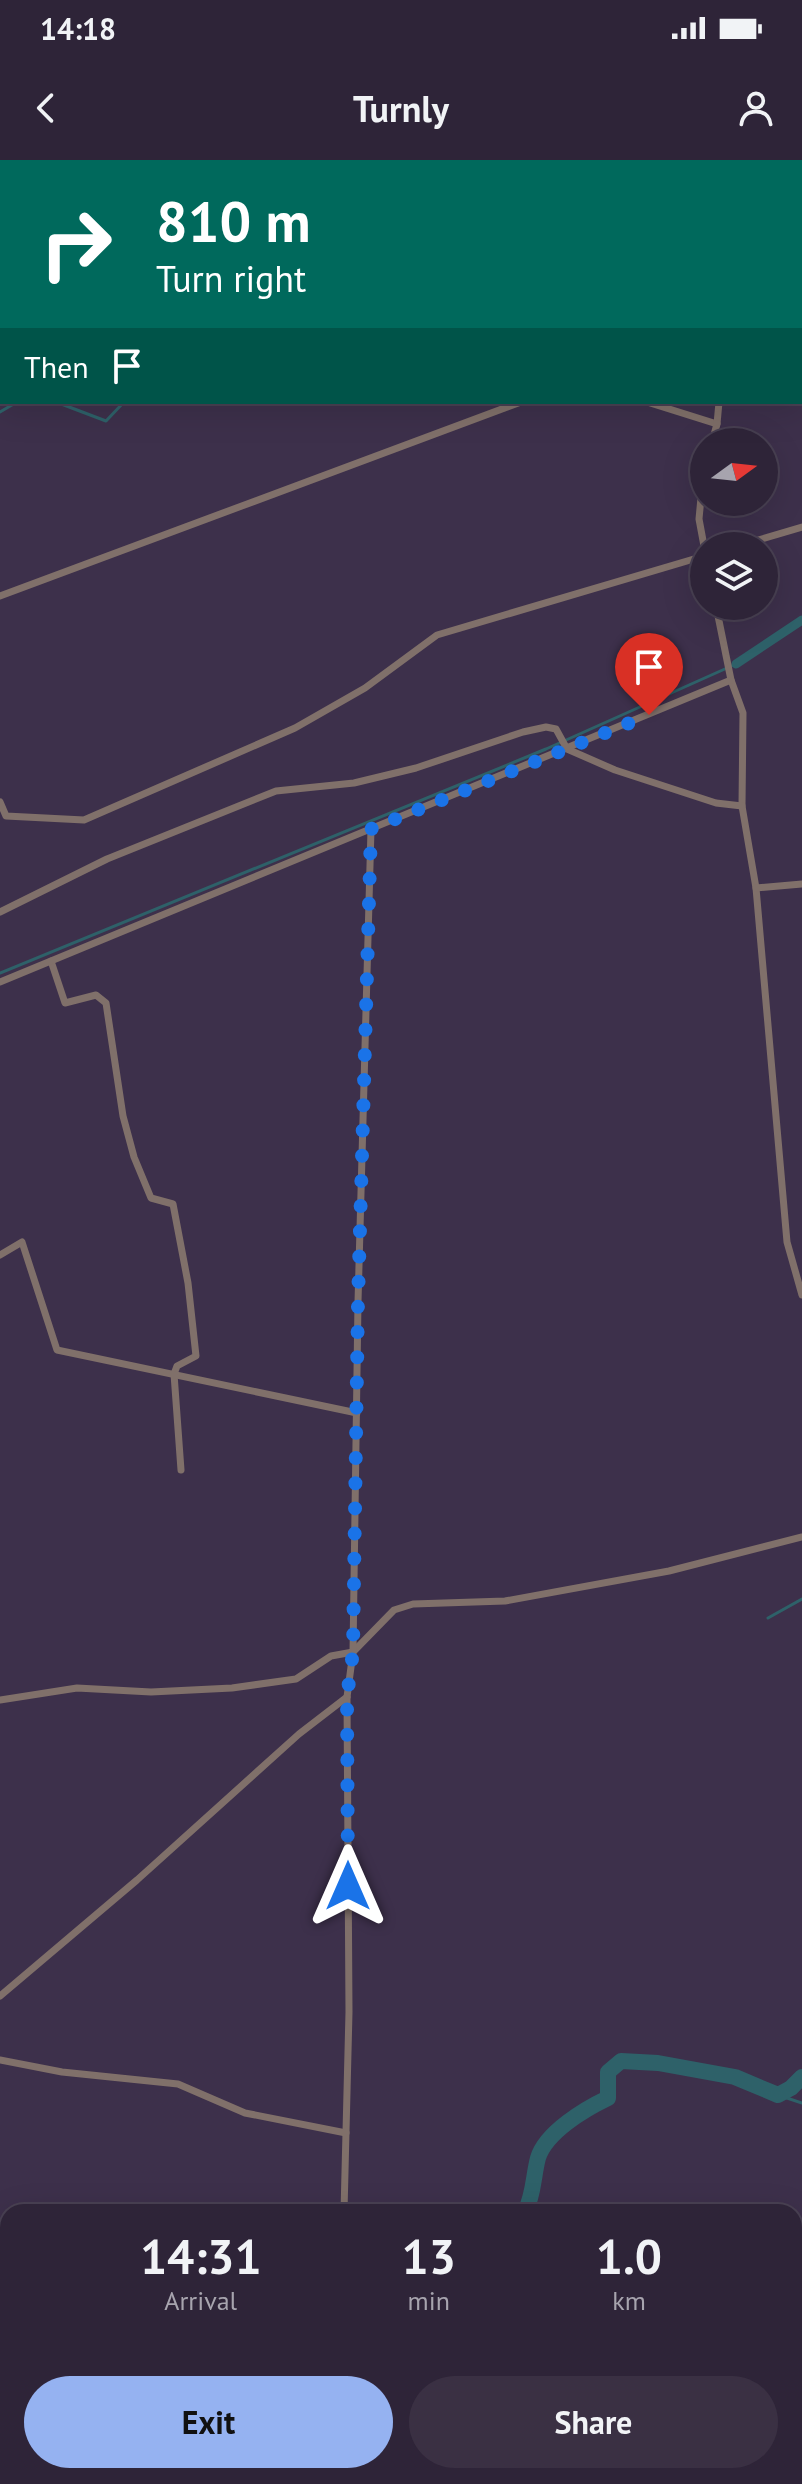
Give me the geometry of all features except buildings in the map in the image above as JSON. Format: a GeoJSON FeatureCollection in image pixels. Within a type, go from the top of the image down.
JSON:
{"type":"FeatureCollection","features":[{"type":"Feature","properties":{"kind":"street"},"geometry":{"type":"LineString","coordinates":[[0,596],[516,404]]}},
{"type":"Feature","properties":{"kind":"street"},"geometry":{"type":"LineString","coordinates":[[653,404],[717,424]]}},
{"type":"Feature","properties":{"kind":"street"},"geometry":{"type":"LineString","coordinates":[[716,428],[719,404]]}},
{"type":"Feature","properties":{"kind":"street"},"geometry":{"type":"LineString","coordinates":[[778,534],[802,527]]}},
{"type":"Feature","properties":{"kind":"street"},"geometry":{"type":"LineString","coordinates":[[0,802],[6,816],[84,820],[295,728],[365,688],[437,635],[690,560]]}},
{"type":"Feature","properties":{"kind":"street"},"geometry":{"type":"LineString","coordinates":[[719,620],[731,680],[743,713],[742,806],[756,888],[787,1242],[802,1295]]}},
{"type":"Feature","properties":{"kind":"street"},"geometry":{"type":"LineString","coordinates":[[0,982],[371,829],[564,744],[731,680]]}},
{"type":"Feature","properties":{"kind":"street"},"geometry":{"type":"LineString","coordinates":[[0,912],[107,859],[276,791],[354,783],[416,768],[546,727],[556,729],[564,744],[615,770],[704,799],[742,806]]}},
{"type":"Feature","properties":{"kind":"street"},"geometry":{"type":"LineString","coordinates":[[344,2204],[349,2012],[347,1697],[353,1652],[371,829]]}},
{"type":"Feature","properties":{"kind":"street"},"geometry":{"type":"LineString","coordinates":[[756,888],[802,884]]}},
{"type":"Feature","properties":{"kind":"street"},"geometry":{"type":"LineString","coordinates":[[51,961],[65,1003],[96,995],[106,1003],[123,1116],[134,1157],[151,1198],[173,1204],[188,1283],[196,1356],[177,1366],[174,1374],[181,1470]]}},
{"type":"Feature","properties":{"kind":"street"},"geometry":{"type":"LineString","coordinates":[[0,1255],[22,1242],[57,1350],[357,1413]]}},
{"type":"Feature","properties":{"kind":"street"},"geometry":{"type":"LineString","coordinates":[[0,1700],[77,1688],[151,1692],[232,1688],[296,1679],[331,1656],[353,1652],[394,1610],[413,1604],[520,1598],[669,1571],[802,1537]]}},
{"type":"Feature","properties":{"kind":"street"},"geometry":{"type":"LineString","coordinates":[[0,1996],[137,1880],[299,1734],[347,1697]]}},
{"type":"Feature","properties":{"kind":"street"},"geometry":{"type":"LineString","coordinates":[[0,2060],[62,2072],[178,2084],[245,2113],[346,2133]]}},
{"type":"Feature","properties":{"kind":"waterway"},"geometry":{"type":"LineString","coordinates":[[0,412],[14,404]]}},
{"type":"Feature","properties":{"kind":"waterway"},"geometry":{"type":"LineString","coordinates":[[61,404],[106,421],[122,404]]}},
{"type":"Feature","properties":{"kind":"waterway"},"geometry":{"type":"LineString","coordinates":[[736,664],[802,620]]}},
{"type":"Feature","properties":{"kind":"waterway"},"geometry":{"type":"LineString","coordinates":[[0,973],[546,749],[736,664]]}},
{"type":"Feature","properties":{"kind":"waterway"},"geometry":{"type":"LineString","coordinates":[[768,1618],[802,1599]]}},
{"type":"Feature","properties":{"kind":"waterway"},"geometry":{"type":"LineString","coordinates":[[528,2204],[542,2148],[567,2122],[608,2098],[608,2072],[621,2061],[658,2063],[735,2077],[778,2095],[802,2077]]}},
{"type":"Feature","properties":{"kind":"waterway"},"geometry":{"type":"LineString","coordinates":[[778,2095],[802,2103]]}},
{"type":"Feature","properties":{"kind":"route"},"geometry":{"type":"LineString","coordinates":[[348,1886],[347,1697],[353,1652],[358,1302],[371,829],[649,715]]}}]}
